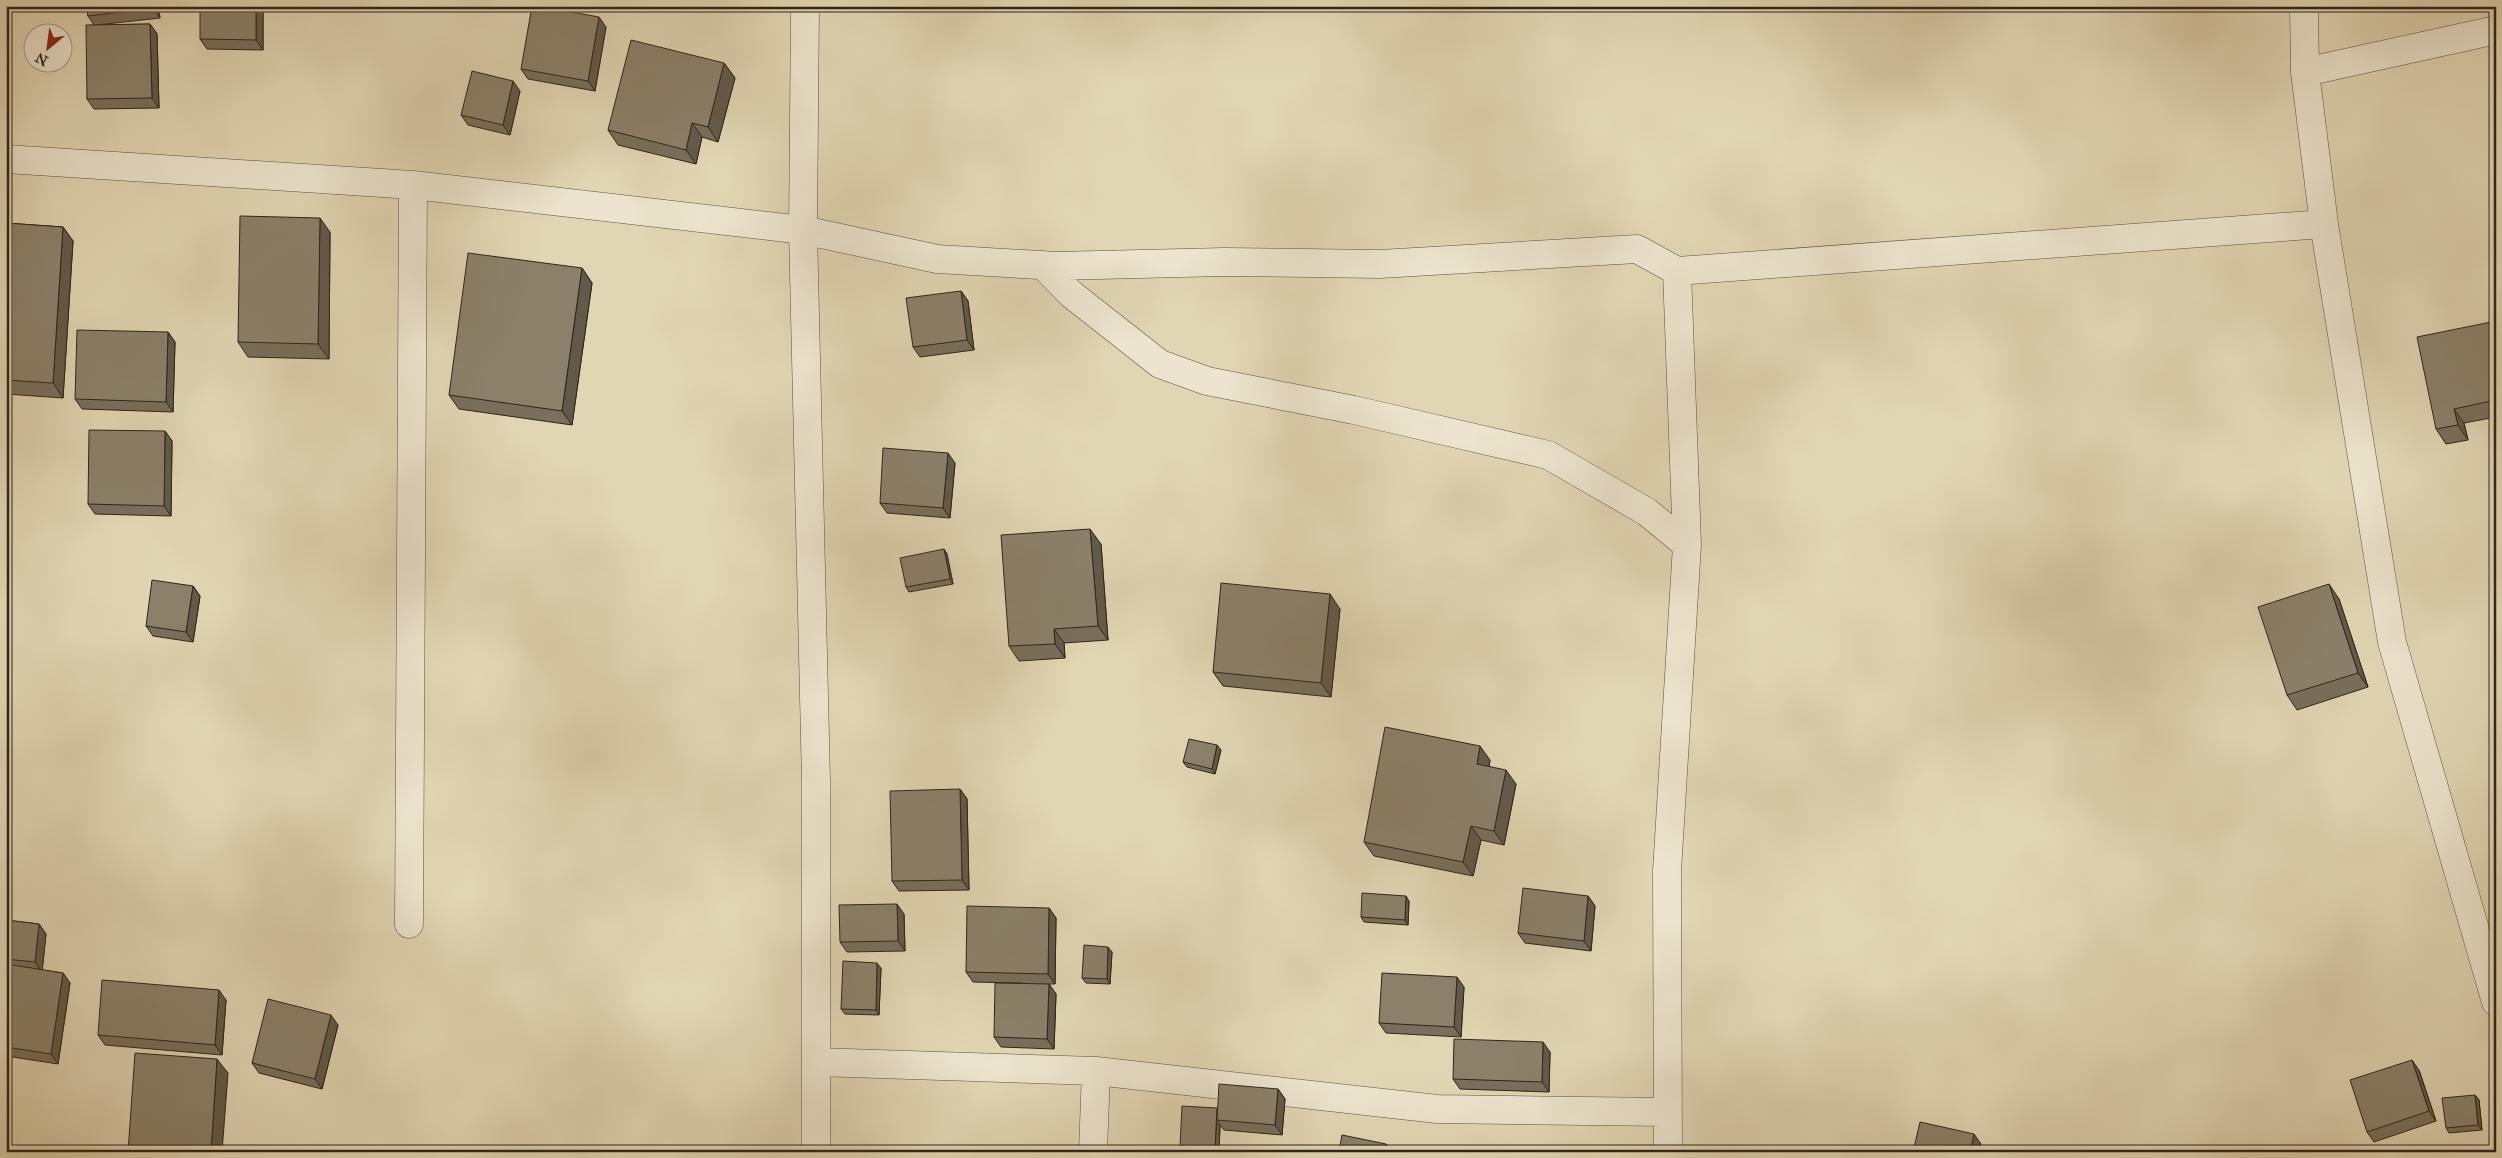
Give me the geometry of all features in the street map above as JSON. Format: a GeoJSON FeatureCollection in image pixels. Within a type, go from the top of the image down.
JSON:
{"type":"FeatureCollection","features":[{"type":"Feature","properties":{"kind":"street"},"geometry":{"type":"LineString","coordinates":[[805,6],[803,230],[816,781],[816,1152]]}},
{"type":"Feature","properties":{"kind":"street"},"geometry":{"type":"LineString","coordinates":[[2304,6],[2305,72],[2324,224],[2392,642],[2496,1002]]}},
{"type":"Feature","properties":{"kind":"street"},"geometry":{"type":"LineString","coordinates":[[2305,72],[2496,30]]}},
{"type":"Feature","properties":{"kind":"street"},"geometry":{"type":"LineString","coordinates":[[6,159],[414,185],[803,230],[937,259],[1043,265],[1224,262],[1380,264],[1637,249],[1677,271],[2324,224]]}},
{"type":"Feature","properties":{"kind":"street"},"geometry":{"type":"LineString","coordinates":[[409,924],[414,185]]}},
{"type":"Feature","properties":{"kind":"street"},"geometry":{"type":"LineString","coordinates":[[1043,265],[1071,294],[1160,364],[1207,381],[1354,410],[1548,455],[1647,512],[1687,545]]}},
{"type":"Feature","properties":{"kind":"street"},"geometry":{"type":"LineString","coordinates":[[1668,1152],[1666,1112],[1666,871],[1687,545],[1677,271]]}},
{"type":"Feature","properties":{"kind":"street"},"geometry":{"type":"LineString","coordinates":[[816,1062],[1096,1071],[1437,1109],[1666,1112]]}},
{"type":"Feature","properties":{"kind":"street"},"geometry":{"type":"LineString","coordinates":[[1094,1152],[1096,1071]]}},
{"type":"Feature","properties":{"kind":"building"},"geometry":{"type":"Polygon","coordinates":[[[86,6],[152,6],[153,8],[88,16],[86,6]]]}},
{"type":"Feature","properties":{"kind":"building"},"geometry":{"type":"Polygon","coordinates":[[[200,6],[256,6],[256,40],[200,39],[200,6]]]}},
{"type":"Feature","properties":{"kind":"building"},"geometry":{"type":"Polygon","coordinates":[[[532,6],[599,17],[588,81],[521,69],[532,6]]]}},
{"type":"Feature","properties":{"kind":"building"},"geometry":{"type":"Polygon","coordinates":[[[150,24],[152,98],[87,99],[86,25],[150,24]]]}},
{"type":"Feature","properties":{"kind":"building"},"geometry":{"type":"Polygon","coordinates":[[[631,40],[724,63],[708,127],[692,123],[686,150],[608,130],[631,40]]]}},
{"type":"Feature","properties":{"kind":"building"},"geometry":{"type":"Polygon","coordinates":[[[472,71],[513,81],[503,125],[461,115],[472,71]]]}},
{"type":"Feature","properties":{"kind":"building"},"geometry":{"type":"Polygon","coordinates":[[[240,216],[320,218],[318,344],[238,342],[240,216]]]}},
{"type":"Feature","properties":{"kind":"building"},"geometry":{"type":"Polygon","coordinates":[[[6,223],[63,227],[53,383],[6,380],[6,223]]]}},
{"type":"Feature","properties":{"kind":"building"},"geometry":{"type":"Polygon","coordinates":[[[468,253],[582,268],[562,411],[449,395],[468,253]]]}},
{"type":"Feature","properties":{"kind":"building"},"geometry":{"type":"Polygon","coordinates":[[[961,291],[967,340],[913,347],[906,298],[961,291]]]}},
{"type":"Feature","properties":{"kind":"building"},"geometry":{"type":"Polygon","coordinates":[[[2496,321],[2496,400],[2454,409],[2458,425],[2436,429],[2417,337],[2496,321]]]}},
{"type":"Feature","properties":{"kind":"building"},"geometry":{"type":"Polygon","coordinates":[[[77,330],[168,332],[166,402],[75,399],[77,330]]]}},
{"type":"Feature","properties":{"kind":"building"},"geometry":{"type":"Polygon","coordinates":[[[89,430],[165,431],[164,506],[88,504],[89,430]]]}},
{"type":"Feature","properties":{"kind":"building"},"geometry":{"type":"Polygon","coordinates":[[[883,448],[948,453],[943,508],[880,503],[883,448]]]}},
{"type":"Feature","properties":{"kind":"building"},"geometry":{"type":"Polygon","coordinates":[[[1090,529],[1098,626],[1054,629],[1055,644],[1009,646],[1001,535],[1090,529]]]}},
{"type":"Feature","properties":{"kind":"building"},"geometry":{"type":"Polygon","coordinates":[[[944,549],[950,579],[906,587],[900,558],[944,549]]]}},
{"type":"Feature","properties":{"kind":"building"},"geometry":{"type":"Polygon","coordinates":[[[152,580],[193,586],[186,632],[146,626],[152,580]]]}},
{"type":"Feature","properties":{"kind":"building"},"geometry":{"type":"Polygon","coordinates":[[[1221,583],[1330,594],[1321,683],[1213,672],[1221,583]]]}},
{"type":"Feature","properties":{"kind":"building"},"geometry":{"type":"Polygon","coordinates":[[[2329,584],[2358,673],[2287,695],[2258,607],[2329,584]]]}},
{"type":"Feature","properties":{"kind":"building"},"geometry":{"type":"Polygon","coordinates":[[[1385,727],[1480,746],[1477,764],[1506,770],[1494,831],[1471,826],[1463,862],[1364,842],[1385,727]]]}},
{"type":"Feature","properties":{"kind":"building"},"geometry":{"type":"Polygon","coordinates":[[[1189,739],[1217,745],[1212,769],[1183,762],[1189,739]]]}},
{"type":"Feature","properties":{"kind":"building"},"geometry":{"type":"Polygon","coordinates":[[[960,789],[962,880],[892,881],[890,791],[960,789]]]}},
{"type":"Feature","properties":{"kind":"building"},"geometry":{"type":"Polygon","coordinates":[[[1523,888],[1588,896],[1584,941],[1518,933],[1523,888]]]}},
{"type":"Feature","properties":{"kind":"building"},"geometry":{"type":"Polygon","coordinates":[[[1362,893],[1406,896],[1405,920],[1361,917],[1362,893]]]}},
{"type":"Feature","properties":{"kind":"building"},"geometry":{"type":"Polygon","coordinates":[[[897,904],[898,941],[840,942],[839,905],[897,904]]]}},
{"type":"Feature","properties":{"kind":"building"},"geometry":{"type":"Polygon","coordinates":[[[967,906],[1049,908],[1048,974],[966,972],[967,906]]]}},
{"type":"Feature","properties":{"kind":"building"},"geometry":{"type":"Polygon","coordinates":[[[6,920],[39,924],[35,962],[6,959],[6,920]]]}},
{"type":"Feature","properties":{"kind":"building"},"geometry":{"type":"Polygon","coordinates":[[[1084,945],[1108,947],[1107,979],[1082,978],[1084,945]]]}},
{"type":"Feature","properties":{"kind":"building"},"geometry":{"type":"Polygon","coordinates":[[[843,961],[877,963],[876,1010],[841,1009],[843,961]]]}},
{"type":"Feature","properties":{"kind":"building"},"geometry":{"type":"Polygon","coordinates":[[[6,964],[63,973],[51,1054],[6,1047],[6,964]]]}},
{"type":"Feature","properties":{"kind":"building"},"geometry":{"type":"Polygon","coordinates":[[[1382,973],[1457,977],[1454,1027],[1379,1023],[1382,973]]]}},
{"type":"Feature","properties":{"kind":"building"},"geometry":{"type":"Polygon","coordinates":[[[102,980],[219,990],[215,1045],[98,1035],[102,980]]]}},
{"type":"Feature","properties":{"kind":"building"},"geometry":{"type":"Polygon","coordinates":[[[995,983],[1049,984],[1047,1039],[994,1037],[995,983]]]}},
{"type":"Feature","properties":{"kind":"building"},"geometry":{"type":"Polygon","coordinates":[[[268,999],[331,1015],[315,1079],[252,1063],[268,999]]]}},
{"type":"Feature","properties":{"kind":"building"},"geometry":{"type":"Polygon","coordinates":[[[1454,1039],[1543,1042],[1542,1082],[1453,1079],[1454,1039]]]}},
{"type":"Feature","properties":{"kind":"building"},"geometry":{"type":"Polygon","coordinates":[[[135,1053],[217,1059],[211,1152],[128,1152],[135,1053]]]}},
{"type":"Feature","properties":{"kind":"building"},"geometry":{"type":"Polygon","coordinates":[[[2412,1060],[2429,1111],[2367,1132],[2350,1080],[2412,1060]]]}},
{"type":"Feature","properties":{"kind":"building"},"geometry":{"type":"Polygon","coordinates":[[[1219,1084],[1278,1089],[1275,1125],[1217,1120],[1219,1084]]]}},
{"type":"Feature","properties":{"kind":"building"},"geometry":{"type":"Polygon","coordinates":[[[2475,1095],[2478,1125],[2446,1128],[2442,1098],[2475,1095]]]}},
{"type":"Feature","properties":{"kind":"building"},"geometry":{"type":"Polygon","coordinates":[[[1182,1106],[1217,1108],[1215,1148],[1180,1146],[1182,1106]]]}},
{"type":"Feature","properties":{"kind":"building"},"geometry":{"type":"Polygon","coordinates":[[[1920,1122],[1974,1134],[1970,1152],[1913,1152],[1920,1122]]]}},
{"type":"Feature","properties":{"kind":"building"},"geometry":{"type":"Polygon","coordinates":[[[1342,1135],[1386,1144],[1385,1152],[1339,1152],[1342,1135]]]}}]}
